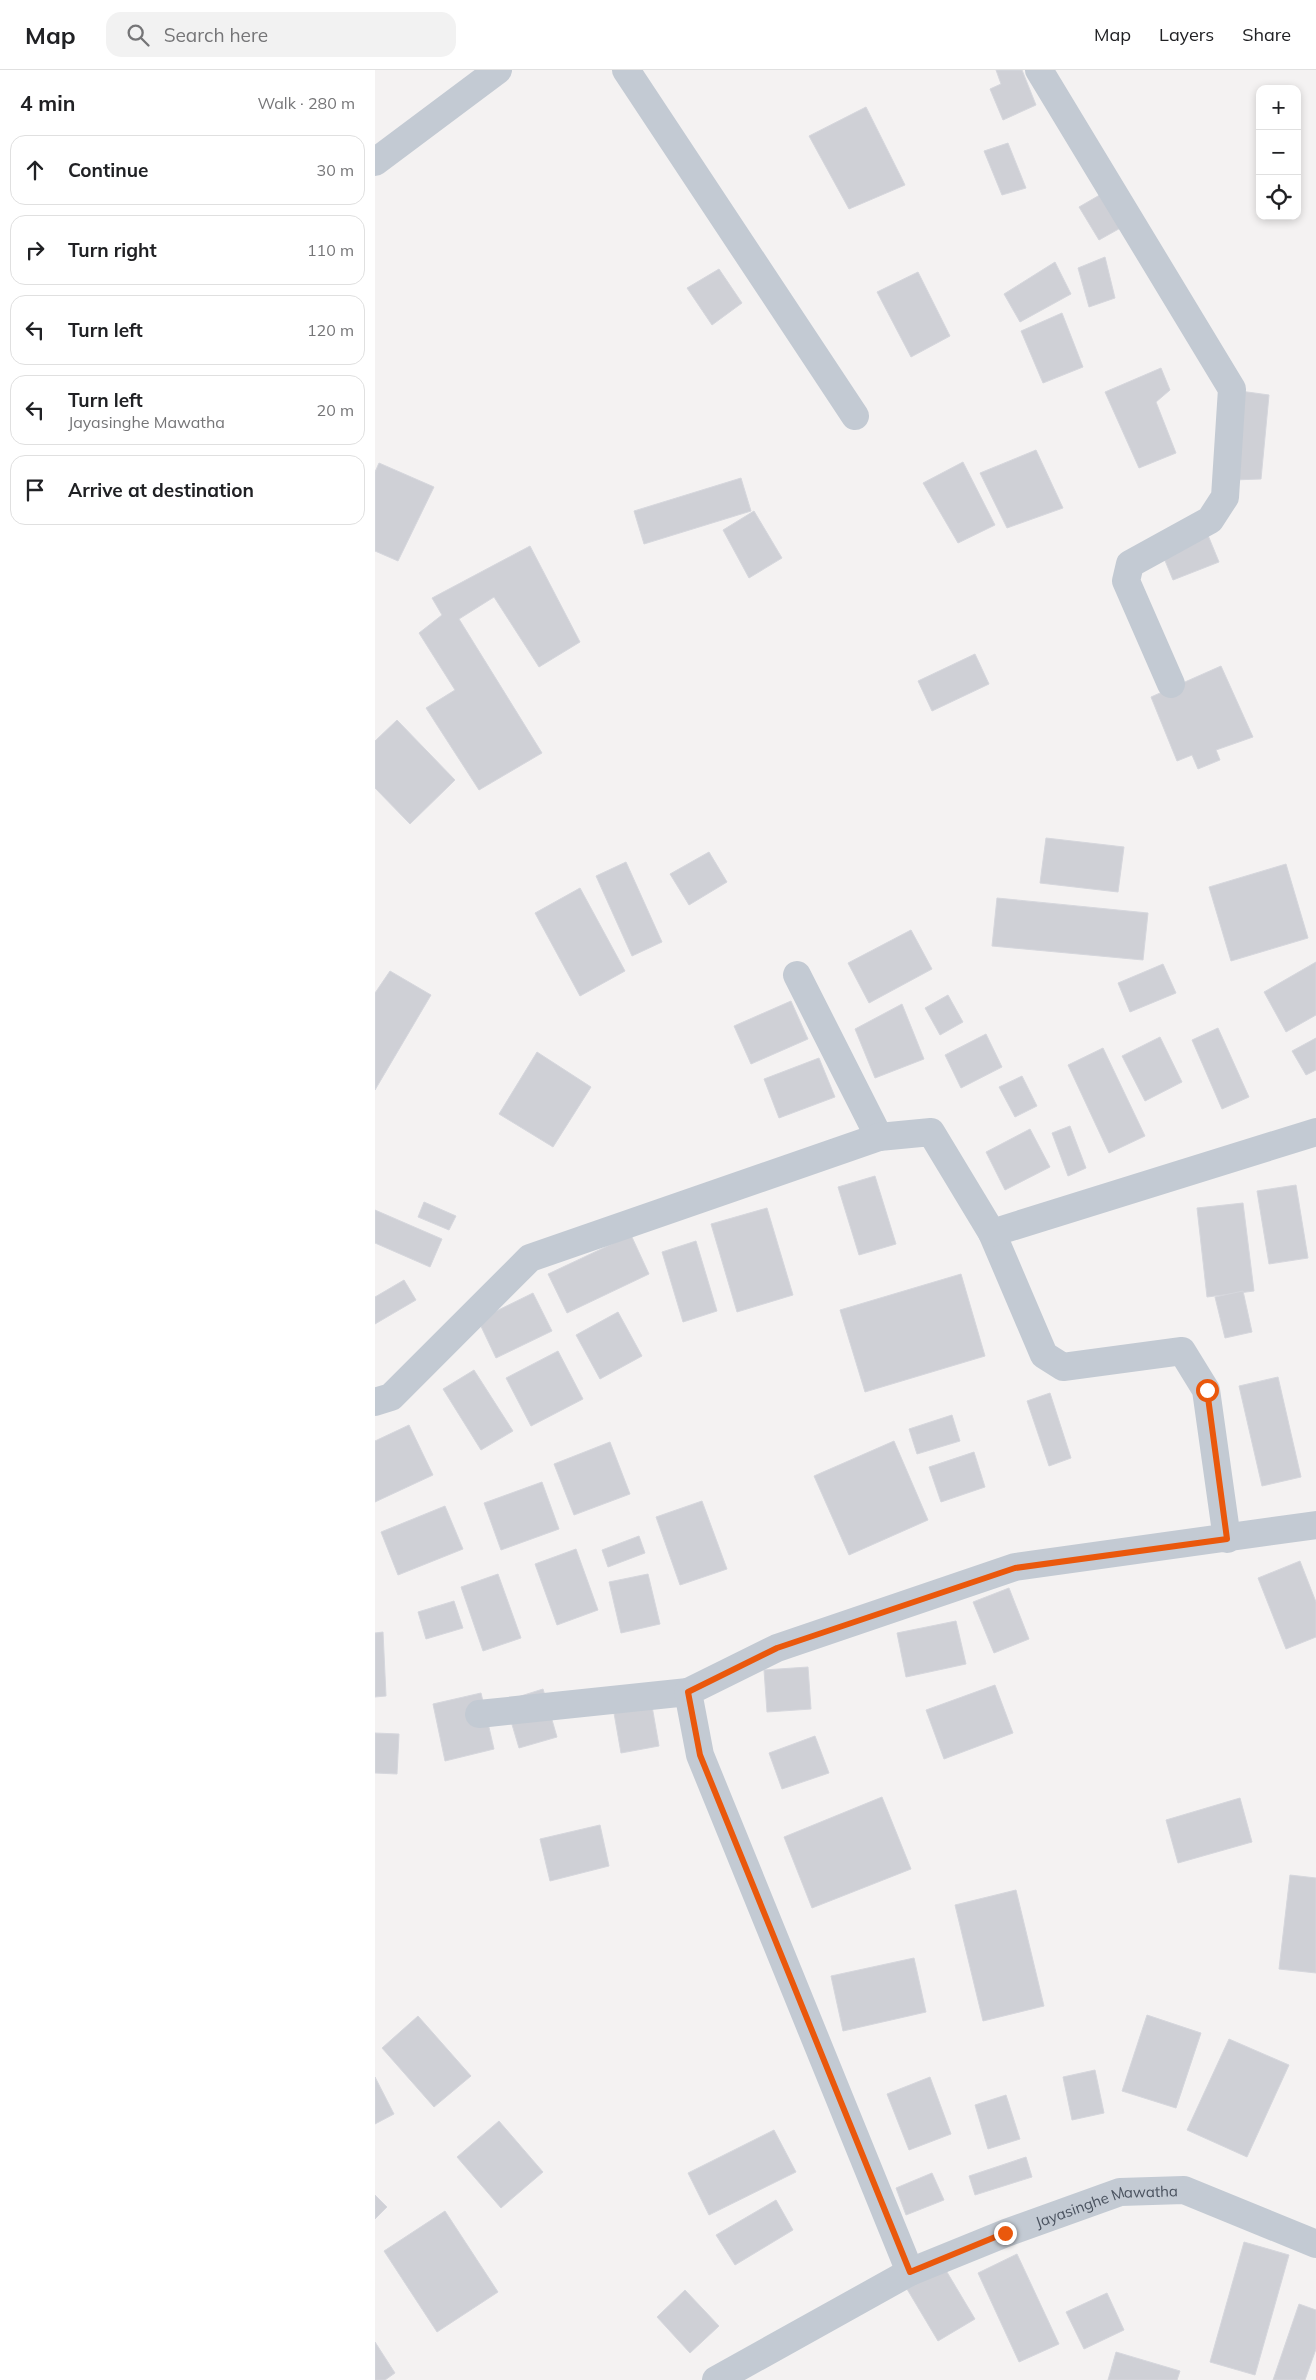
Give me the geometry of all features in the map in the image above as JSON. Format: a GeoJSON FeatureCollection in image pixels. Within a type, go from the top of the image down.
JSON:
{"type":"FeatureCollection","features":[{"type":"Feature","properties":{"kind":"street"},"geometry":{"type":"LineString","coordinates":[[375,162],[498,70]]}},
{"type":"Feature","properties":{"kind":"street"},"geometry":{"type":"LineString","coordinates":[[626,70],[855,416]]}},
{"type":"Feature","properties":{"kind":"street"},"geometry":{"type":"LineString","coordinates":[[1039,70],[1232,389],[1225,497],[1209,520],[1130,564],[1126,581],[1171,684]]}},
{"type":"Feature","properties":{"kind":"street"},"geometry":{"type":"LineString","coordinates":[[797,975],[879,1137]]}},
{"type":"Feature","properties":{"kind":"street"},"geometry":{"type":"LineString","coordinates":[[375,1402],[391,1397],[530,1258],[879,1137],[931,1132],[992,1233],[1045,1355],[1063,1367],[1182,1351],[1207,1390],[1227,1539]]}},
{"type":"Feature","properties":{"kind":"street"},"geometry":{"type":"LineString","coordinates":[[992,1233],[1316,1132]]}},
{"type":"Feature","properties":{"kind":"street"},"geometry":{"type":"LineString","coordinates":[[479,1714],[688,1692],[777,1648],[1015,1568],[1316,1525]]}},
{"type":"Feature","properties":{"kind":"street"},"geometry":{"type":"LineString","coordinates":[[688,1692],[700,1755],[910,2272]]}},
{"type":"Feature","properties":{"kind":"street","name":"Jayasinghe Mawatha"},"geometry":{"type":"LineString","coordinates":[[716,2380],[910,2272],[1005,2233],[1120,2192],[1184,2190],[1316,2244]]}},
{"type":"Feature","properties":{"kind":"building"},"geometry":{"type":"Polygon","coordinates":[[[996,70],[1022,70],[1036,105],[1003,120],[990,89],[1001,84],[996,70]]]}},
{"type":"Feature","properties":{"kind":"building"},"geometry":{"type":"Polygon","coordinates":[[[866,107],[905,185],[849,209],[809,136],[866,107]]]}},
{"type":"Feature","properties":{"kind":"building"},"geometry":{"type":"Polygon","coordinates":[[[1008,143],[1026,188],[1002,195],[984,151],[1008,143]]]}},
{"type":"Feature","properties":{"kind":"building"},"geometry":{"type":"Polygon","coordinates":[[[1105,192],[1124,226],[1099,240],[1079,207],[1105,192]]]}},
{"type":"Feature","properties":{"kind":"building"},"geometry":{"type":"Polygon","coordinates":[[[1105,257],[1115,298],[1089,307],[1078,268],[1105,257]]]}},
{"type":"Feature","properties":{"kind":"building"},"geometry":{"type":"Polygon","coordinates":[[[1055,262],[1071,294],[1020,322],[1004,294],[1055,262]]]}},
{"type":"Feature","properties":{"kind":"building"},"geometry":{"type":"Polygon","coordinates":[[[719,269],[742,303],[712,325],[687,288],[719,269]]]}},
{"type":"Feature","properties":{"kind":"building"},"geometry":{"type":"Polygon","coordinates":[[[918,272],[950,336],[911,357],[877,292],[918,272]]]}},
{"type":"Feature","properties":{"kind":"building"},"geometry":{"type":"Polygon","coordinates":[[[1062,313],[1083,367],[1043,383],[1021,331],[1062,313]]]}},
{"type":"Feature","properties":{"kind":"building"},"geometry":{"type":"Polygon","coordinates":[[[1161,368],[1170,390],[1156,402],[1176,453],[1139,468],[1105,392],[1161,368]]]}},
{"type":"Feature","properties":{"kind":"building"},"geometry":{"type":"Polygon","coordinates":[[[1240,391],[1269,395],[1261,479],[1232,480],[1240,391]]]}},
{"type":"Feature","properties":{"kind":"building"},"geometry":{"type":"Polygon","coordinates":[[[1036,450],[1063,508],[1007,528],[980,473],[1036,450]]]}},
{"type":"Feature","properties":{"kind":"building"},"geometry":{"type":"Polygon","coordinates":[[[963,462],[995,525],[958,543],[923,483],[963,462]]]}},
{"type":"Feature","properties":{"kind":"building"},"geometry":{"type":"Polygon","coordinates":[[[379,463],[434,487],[398,561],[375,551],[375,472],[379,463]]]}},
{"type":"Feature","properties":{"kind":"building"},"geometry":{"type":"Polygon","coordinates":[[[741,478],[751,511],[644,544],[634,511],[741,478]]]}},
{"type":"Feature","properties":{"kind":"building"},"geometry":{"type":"Polygon","coordinates":[[[754,511],[782,558],[749,578],[723,530],[754,511]]]}},
{"type":"Feature","properties":{"kind":"building"},"geometry":{"type":"Polygon","coordinates":[[[1205,528],[1219,562],[1173,580],[1159,546],[1205,528]]]}},
{"type":"Feature","properties":{"kind":"building"},"geometry":{"type":"Polygon","coordinates":[[[530,546],[580,642],[539,667],[494,597],[459,619],[542,753],[479,790],[426,708],[455,690],[419,633],[442,615],[432,598],[530,546]]]}},
{"type":"Feature","properties":{"kind":"building"},"geometry":{"type":"Polygon","coordinates":[[[975,654],[989,684],[932,711],[918,681],[975,654]]]}},
{"type":"Feature","properties":{"kind":"building"},"geometry":{"type":"Polygon","coordinates":[[[1221,666],[1253,737],[1216,750],[1220,760],[1198,769],[1192,755],[1177,761],[1151,697],[1221,666]]]}},
{"type":"Feature","properties":{"kind":"building"},"geometry":{"type":"Polygon","coordinates":[[[397,720],[455,780],[410,824],[375,788],[375,741],[397,720]]]}},
{"type":"Feature","properties":{"kind":"building"},"geometry":{"type":"Polygon","coordinates":[[[1046,838],[1124,847],[1118,892],[1040,883],[1046,838]]]}},
{"type":"Feature","properties":{"kind":"building"},"geometry":{"type":"Polygon","coordinates":[[[709,852],[727,882],[689,905],[670,874],[709,852]]]}},
{"type":"Feature","properties":{"kind":"building"},"geometry":{"type":"Polygon","coordinates":[[[626,862],[662,942],[632,956],[596,876],[626,862]]]}},
{"type":"Feature","properties":{"kind":"building"},"geometry":{"type":"Polygon","coordinates":[[[1286,864],[1308,938],[1231,961],[1209,887],[1286,864]]]}},
{"type":"Feature","properties":{"kind":"building"},"geometry":{"type":"Polygon","coordinates":[[[580,888],[625,971],[580,996],[535,913],[580,888]]]}},
{"type":"Feature","properties":{"kind":"building"},"geometry":{"type":"Polygon","coordinates":[[[997,898],[1148,913],[1143,960],[992,946],[997,898]]]}},
{"type":"Feature","properties":{"kind":"building"},"geometry":{"type":"Polygon","coordinates":[[[911,930],[932,969],[869,1003],[848,963],[911,930]]]}},
{"type":"Feature","properties":{"kind":"building"},"geometry":{"type":"Polygon","coordinates":[[[1316,962],[1316,1015],[1286,1032],[1264,992],[1316,962]]]}},
{"type":"Feature","properties":{"kind":"building"},"geometry":{"type":"Polygon","coordinates":[[[1163,964],[1176,993],[1130,1012],[1118,983],[1163,964]]]}},
{"type":"Feature","properties":{"kind":"building"},"geometry":{"type":"Polygon","coordinates":[[[390,971],[431,995],[375,1090],[375,993],[390,971]]]}},
{"type":"Feature","properties":{"kind":"building"},"geometry":{"type":"Polygon","coordinates":[[[948,995],[963,1022],[940,1035],[925,1008],[948,995]]]}},
{"type":"Feature","properties":{"kind":"building"},"geometry":{"type":"Polygon","coordinates":[[[791,1001],[808,1039],[751,1064],[734,1026],[791,1001]]]}},
{"type":"Feature","properties":{"kind":"building"},"geometry":{"type":"Polygon","coordinates":[[[902,1004],[924,1059],[875,1078],[855,1029],[902,1004]]]}},
{"type":"Feature","properties":{"kind":"building"},"geometry":{"type":"Polygon","coordinates":[[[1218,1028],[1249,1097],[1222,1109],[1192,1040],[1218,1028]]]}},
{"type":"Feature","properties":{"kind":"building"},"geometry":{"type":"Polygon","coordinates":[[[986,1034],[1002,1067],[961,1088],[945,1055],[986,1034]]]}},
{"type":"Feature","properties":{"kind":"building"},"geometry":{"type":"Polygon","coordinates":[[[1160,1037],[1182,1082],[1145,1101],[1122,1056],[1160,1037]]]}},
{"type":"Feature","properties":{"kind":"building"},"geometry":{"type":"Polygon","coordinates":[[[1316,1038],[1316,1070],[1306,1075],[1292,1051],[1316,1038]]]}},
{"type":"Feature","properties":{"kind":"building"},"geometry":{"type":"Polygon","coordinates":[[[1103,1048],[1145,1136],[1109,1153],[1068,1065],[1103,1048]]]}},
{"type":"Feature","properties":{"kind":"building"},"geometry":{"type":"Polygon","coordinates":[[[537,1052],[591,1087],[553,1147],[499,1114],[537,1052]]]}},
{"type":"Feature","properties":{"kind":"building"},"geometry":{"type":"Polygon","coordinates":[[[819,1058],[835,1097],[779,1118],[764,1079],[819,1058]]]}},
{"type":"Feature","properties":{"kind":"building"},"geometry":{"type":"Polygon","coordinates":[[[1022,1076],[1037,1106],[1015,1117],[999,1087],[1022,1076]]]}},
{"type":"Feature","properties":{"kind":"building"},"geometry":{"type":"Polygon","coordinates":[[[1070,1126],[1086,1168],[1068,1176],[1052,1133],[1070,1126]]]}},
{"type":"Feature","properties":{"kind":"building"},"geometry":{"type":"Polygon","coordinates":[[[1030,1129],[1050,1167],[1005,1190],[986,1152],[1030,1129]]]}},
{"type":"Feature","properties":{"kind":"building"},"geometry":{"type":"Polygon","coordinates":[[[875,1176],[896,1244],[859,1255],[838,1187],[875,1176]]]}},
{"type":"Feature","properties":{"kind":"building"},"geometry":{"type":"Polygon","coordinates":[[[1296,1185],[1308,1258],[1269,1264],[1257,1191],[1296,1185]]]}},
{"type":"Feature","properties":{"kind":"building"},"geometry":{"type":"Polygon","coordinates":[[[424,1202],[456,1216],[449,1230],[418,1217],[424,1202]]]}},
{"type":"Feature","properties":{"kind":"building"},"geometry":{"type":"Polygon","coordinates":[[[1243,1203],[1254,1291],[1207,1297],[1197,1208],[1243,1203]]]}},
{"type":"Feature","properties":{"kind":"building"},"geometry":{"type":"Polygon","coordinates":[[[767,1208],[793,1295],[737,1312],[711,1224],[767,1208]]]}},
{"type":"Feature","properties":{"kind":"building"},"geometry":{"type":"Polygon","coordinates":[[[375,1210],[442,1239],[430,1267],[375,1243],[375,1210]]]}},
{"type":"Feature","properties":{"kind":"building"},"geometry":{"type":"Polygon","coordinates":[[[631,1235],[649,1274],[567,1313],[548,1274],[631,1235]]]}},
{"type":"Feature","properties":{"kind":"building"},"geometry":{"type":"Polygon","coordinates":[[[696,1241],[717,1311],[683,1322],[662,1252],[696,1241]]]}},
{"type":"Feature","properties":{"kind":"building"},"geometry":{"type":"Polygon","coordinates":[[[961,1274],[985,1356],[865,1392],[840,1310],[961,1274]]]}},
{"type":"Feature","properties":{"kind":"building"},"geometry":{"type":"Polygon","coordinates":[[[404,1280],[416,1300],[375,1324],[375,1297],[404,1280]]]}},
{"type":"Feature","properties":{"kind":"building"},"geometry":{"type":"Polygon","coordinates":[[[1243,1291],[1252,1332],[1225,1338],[1215,1297],[1243,1291]]]}},
{"type":"Feature","properties":{"kind":"building"},"geometry":{"type":"Polygon","coordinates":[[[533,1293],[552,1331],[496,1358],[478,1320],[533,1293]]]}},
{"type":"Feature","properties":{"kind":"building"},"geometry":{"type":"Polygon","coordinates":[[[618,1312],[642,1356],[600,1379],[576,1335],[618,1312]]]}},
{"type":"Feature","properties":{"kind":"building"},"geometry":{"type":"Polygon","coordinates":[[[558,1351],[583,1399],[531,1426],[506,1378],[558,1351]]]}},
{"type":"Feature","properties":{"kind":"building"},"geometry":{"type":"Polygon","coordinates":[[[474,1370],[513,1431],[481,1450],[443,1389],[474,1370]]]}},
{"type":"Feature","properties":{"kind":"building"},"geometry":{"type":"Polygon","coordinates":[[[1278,1377],[1301,1477],[1262,1486],[1239,1386],[1278,1377]]]}},
{"type":"Feature","properties":{"kind":"building"},"geometry":{"type":"Polygon","coordinates":[[[1050,1393],[1071,1458],[1049,1466],[1027,1401],[1050,1393]]]}},
{"type":"Feature","properties":{"kind":"building"},"geometry":{"type":"Polygon","coordinates":[[[952,1415],[960,1441],[917,1454],[909,1429],[952,1415]]]}},
{"type":"Feature","properties":{"kind":"building"},"geometry":{"type":"Polygon","coordinates":[[[409,1425],[433,1475],[375,1502],[375,1441],[409,1425]]]}},
{"type":"Feature","properties":{"kind":"building"},"geometry":{"type":"Polygon","coordinates":[[[894,1441],[928,1520],[849,1555],[814,1476],[894,1441]]]}},
{"type":"Feature","properties":{"kind":"building"},"geometry":{"type":"Polygon","coordinates":[[[610,1442],[630,1494],[574,1515],[554,1464],[610,1442]]]}},
{"type":"Feature","properties":{"kind":"building"},"geometry":{"type":"Polygon","coordinates":[[[974,1452],[985,1487],[941,1502],[929,1467],[974,1452]]]}},
{"type":"Feature","properties":{"kind":"building"},"geometry":{"type":"Polygon","coordinates":[[[542,1482],[559,1529],[501,1550],[484,1503],[542,1482]]]}},
{"type":"Feature","properties":{"kind":"building"},"geometry":{"type":"Polygon","coordinates":[[[702,1501],[727,1569],[680,1585],[656,1517],[702,1501]]]}},
{"type":"Feature","properties":{"kind":"building"},"geometry":{"type":"Polygon","coordinates":[[[445,1506],[463,1549],[398,1575],[381,1532],[445,1506]]]}},
{"type":"Feature","properties":{"kind":"building"},"geometry":{"type":"Polygon","coordinates":[[[639,1536],[645,1553],[608,1567],[602,1550],[639,1536]]]}},
{"type":"Feature","properties":{"kind":"building"},"geometry":{"type":"Polygon","coordinates":[[[576,1549],[598,1610],[557,1625],[535,1564],[576,1549]]]}},
{"type":"Feature","properties":{"kind":"building"},"geometry":{"type":"Polygon","coordinates":[[[1300,1561],[1316,1602],[1316,1637],[1286,1649],[1258,1578],[1300,1561]]]}},
{"type":"Feature","properties":{"kind":"building"},"geometry":{"type":"Polygon","coordinates":[[[498,1574],[521,1638],[483,1651],[461,1587],[498,1574]]]}},
{"type":"Feature","properties":{"kind":"building"},"geometry":{"type":"Polygon","coordinates":[[[648,1574],[660,1624],[621,1633],[609,1582],[648,1574]]]}},
{"type":"Feature","properties":{"kind":"building"},"geometry":{"type":"Polygon","coordinates":[[[1009,1588],[1029,1639],[994,1653],[973,1602],[1009,1588]]]}},
{"type":"Feature","properties":{"kind":"building"},"geometry":{"type":"Polygon","coordinates":[[[454,1601],[463,1628],[426,1639],[418,1612],[454,1601]]]}},
{"type":"Feature","properties":{"kind":"building"},"geometry":{"type":"Polygon","coordinates":[[[956,1621],[966,1664],[906,1677],[897,1633],[956,1621]]]}},
{"type":"Feature","properties":{"kind":"building"},"geometry":{"type":"Polygon","coordinates":[[[383,1632],[386,1696],[375,1697],[375,1633],[383,1632]]]}},
{"type":"Feature","properties":{"kind":"building"},"geometry":{"type":"Polygon","coordinates":[[[808,1667],[811,1709],[767,1712],[764,1670],[808,1667]]]}},
{"type":"Feature","properties":{"kind":"building"},"geometry":{"type":"Polygon","coordinates":[[[995,1685],[1013,1733],[944,1759],[926,1710],[995,1685]]]}},
{"type":"Feature","properties":{"kind":"building"},"geometry":{"type":"Polygon","coordinates":[[[543,1689],[557,1737],[519,1748],[505,1701],[543,1689]]]}},
{"type":"Feature","properties":{"kind":"building"},"geometry":{"type":"Polygon","coordinates":[[[649,1689],[659,1746],[621,1753],[611,1696],[649,1689]]]}},
{"type":"Feature","properties":{"kind":"building"},"geometry":{"type":"Polygon","coordinates":[[[481,1693],[494,1749],[445,1761],[433,1704],[481,1693]]]}},
{"type":"Feature","properties":{"kind":"building"},"geometry":{"type":"Polygon","coordinates":[[[375,1733],[399,1734],[397,1774],[375,1773],[375,1733]]]}},
{"type":"Feature","properties":{"kind":"building"},"geometry":{"type":"Polygon","coordinates":[[[815,1736],[829,1773],[782,1789],[769,1753],[815,1736]]]}},
{"type":"Feature","properties":{"kind":"building"},"geometry":{"type":"Polygon","coordinates":[[[882,1797],[911,1869],[812,1908],[784,1837],[882,1797]]]}},
{"type":"Feature","properties":{"kind":"building"},"geometry":{"type":"Polygon","coordinates":[[[1240,1798],[1252,1842],[1178,1863],[1166,1820],[1240,1798]]]}},
{"type":"Feature","properties":{"kind":"building"},"geometry":{"type":"Polygon","coordinates":[[[600,1825],[609,1866],[550,1881],[540,1839],[600,1825]]]}},
{"type":"Feature","properties":{"kind":"building"},"geometry":{"type":"Polygon","coordinates":[[[1290,1875],[1316,1878],[1316,1973],[1279,1969],[1290,1875]]]}},
{"type":"Feature","properties":{"kind":"building"},"geometry":{"type":"Polygon","coordinates":[[[1016,1890],[1044,2006],[983,2021],[955,1905],[1016,1890]]]}},
{"type":"Feature","properties":{"kind":"building"},"geometry":{"type":"Polygon","coordinates":[[[914,1958],[926,2012],[843,2031],[831,1976],[914,1958]]]}},
{"type":"Feature","properties":{"kind":"building"},"geometry":{"type":"Polygon","coordinates":[[[1147,2015],[1201,2033],[1176,2108],[1122,2091],[1147,2015]]]}},
{"type":"Feature","properties":{"kind":"building"},"geometry":{"type":"Polygon","coordinates":[[[418,2016],[471,2076],[434,2107],[382,2048],[418,2016]]]}},
{"type":"Feature","properties":{"kind":"building"},"geometry":{"type":"Polygon","coordinates":[[[1229,2039],[1289,2065],[1247,2157],[1187,2130],[1229,2039]]]}},
{"type":"Feature","properties":{"kind":"building"},"geometry":{"type":"Polygon","coordinates":[[[1095,2070],[1104,2113],[1072,2120],[1063,2077],[1095,2070]]]}},
{"type":"Feature","properties":{"kind":"building"},"geometry":{"type":"Polygon","coordinates":[[[375,2077],[394,2114],[375,2124],[375,2077]]]}},
{"type":"Feature","properties":{"kind":"building"},"geometry":{"type":"Polygon","coordinates":[[[930,2077],[951,2134],[909,2150],[887,2094],[930,2077]]]}},
{"type":"Feature","properties":{"kind":"building"},"geometry":{"type":"Polygon","coordinates":[[[1006,2095],[1020,2139],[988,2149],[975,2105],[1006,2095]]]}},
{"type":"Feature","properties":{"kind":"building"},"geometry":{"type":"Polygon","coordinates":[[[499,2121],[543,2172],[501,2208],[457,2157],[499,2121]]]}},
{"type":"Feature","properties":{"kind":"building"},"geometry":{"type":"Polygon","coordinates":[[[774,2130],[796,2172],[709,2215],[688,2173],[774,2130]]]}},
{"type":"Feature","properties":{"kind":"building"},"geometry":{"type":"Polygon","coordinates":[[[1026,2157],[1032,2177],[975,2195],[969,2176],[1026,2157]]]}},
{"type":"Feature","properties":{"kind":"building"},"geometry":{"type":"Polygon","coordinates":[[[932,2173],[944,2200],[906,2215],[896,2188],[932,2173]]]}},
{"type":"Feature","properties":{"kind":"building"},"geometry":{"type":"Polygon","coordinates":[[[375,2195],[387,2207],[375,2219],[375,2195]]]}},
{"type":"Feature","properties":{"kind":"building"},"geometry":{"type":"Polygon","coordinates":[[[776,2200],[793,2230],[735,2265],[716,2235],[776,2200]]]}},
{"type":"Feature","properties":{"kind":"building"},"geometry":{"type":"Polygon","coordinates":[[[445,2211],[498,2292],[437,2332],[384,2251],[445,2211]]]}},
{"type":"Feature","properties":{"kind":"building"},"geometry":{"type":"Polygon","coordinates":[[[1244,2242],[1289,2255],[1255,2375],[1210,2362],[1244,2242]]]}},
{"type":"Feature","properties":{"kind":"building"},"geometry":{"type":"Polygon","coordinates":[[[1017,2254],[1059,2344],[1019,2362],[978,2273],[1017,2254]]]}},
{"type":"Feature","properties":{"kind":"building"},"geometry":{"type":"Polygon","coordinates":[[[944,2267],[975,2319],[938,2341],[907,2289],[944,2267]]]}},
{"type":"Feature","properties":{"kind":"building"},"geometry":{"type":"Polygon","coordinates":[[[685,2290],[719,2326],[690,2353],[657,2317],[685,2290]]]}},
{"type":"Feature","properties":{"kind":"building"},"geometry":{"type":"Polygon","coordinates":[[[1107,2293],[1124,2330],[1084,2349],[1066,2312],[1107,2293]]]}},
{"type":"Feature","properties":{"kind":"building"},"geometry":{"type":"Polygon","coordinates":[[[1299,2304],[1316,2310],[1316,2349],[1305,2380],[1273,2380],[1299,2304]]]}},
{"type":"Feature","properties":{"kind":"building"},"geometry":{"type":"Polygon","coordinates":[[[375,2342],[395,2373],[385,2380],[375,2380],[375,2342]]]}},
{"type":"Feature","properties":{"kind":"building"},"geometry":{"type":"Polygon","coordinates":[[[1116,2352],[1180,2371],[1177,2380],[1108,2380],[1116,2352]]]}},
{"type":"Feature","properties":{"kind":"route"},"geometry":{"type":"LineString","coordinates":[[1005,2233],[910,2272],[700,1755],[688,1692],[777,1648],[1015,1568],[1227,1539],[1207,1390]]}}]}
